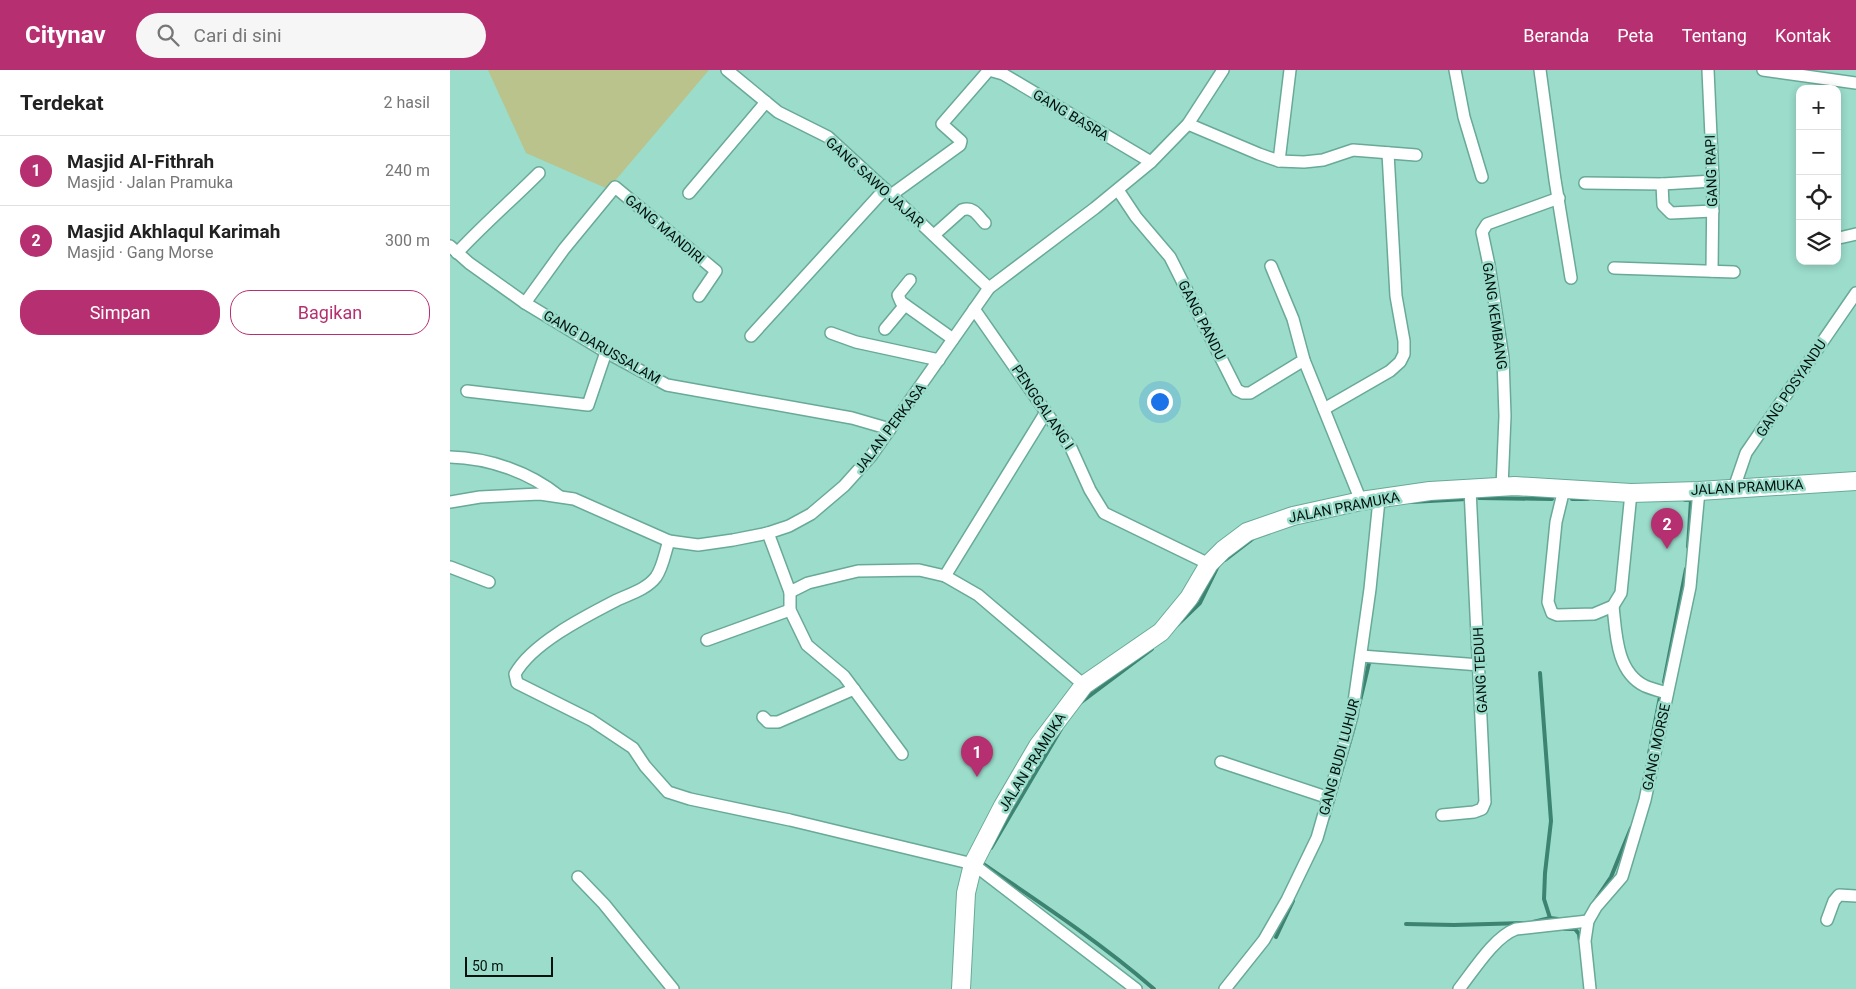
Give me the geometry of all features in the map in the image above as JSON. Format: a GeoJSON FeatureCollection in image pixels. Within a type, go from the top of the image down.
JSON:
{"type":"FeatureCollection","features":[{"type":"Feature","properties":{"kind":"main road","name":"JALAN PRAMUKA"},"geometry":{"type":"LineString","coordinates":[[961,989],[966,893],[973,864],[1038,746],[1084,685],[1161,632],[1189,598],[1209,564],[1223,550],[1247,532],[1293,516],[1361,501],[1379,500],[1430,491],[1502,486],[1589,489],[1631,493],[1699,491],[1856,481]]}},
{"type":"Feature","properties":{"kind":"street","name":"GANG SAWO JAJAR"},"geometry":{"type":"LineString","coordinates":[[727,70],[778,112],[828,138],[990,288]]}},
{"type":"Feature","properties":{"kind":"street"},"geometry":{"type":"LineString","coordinates":[[751,336],[888,192],[960,145],[961,141],[942,124],[989,70]]}},
{"type":"Feature","properties":{"kind":"street","name":"GANG BASRA"},"geometry":{"type":"LineString","coordinates":[[989,70],[1004,72],[1151,162]]}},
{"type":"Feature","properties":{"kind":"street","name":"JALAN PERKASA"},"geometry":{"type":"LineString","coordinates":[[450,502],[480,497],[540,494],[574,499],[632,523],[668,541],[698,544],[733,540],[768,533],[790,526],[811,514],[844,486],[871,456],[990,288],[1118,190],[1151,162],[1188,124],[1223,70]]}},
{"type":"Feature","properties":{"kind":"street"},"geometry":{"type":"LineString","coordinates":[[1279,161],[1290,70]]}},
{"type":"Feature","properties":{"kind":"street"},"geometry":{"type":"LineString","coordinates":[[1455,70],[1464,117],[1482,177]]}},
{"type":"Feature","properties":{"kind":"street"},"geometry":{"type":"LineString","coordinates":[[1540,70],[1571,278]]}},
{"type":"Feature","properties":{"kind":"street","name":"GANG RAPI"},"geometry":{"type":"LineString","coordinates":[[1708,70],[1713,211],[1712,271]]}},
{"type":"Feature","properties":{"kind":"street"},"geometry":{"type":"LineString","coordinates":[[1764,70],[1833,75],[1856,83]]}},
{"type":"Feature","properties":{"kind":"street"},"geometry":{"type":"LineString","coordinates":[[688,193],[766,102]]}},
{"type":"Feature","properties":{"kind":"street"},"geometry":{"type":"LineString","coordinates":[[1188,124],[1279,161],[1304,162],[1323,160],[1353,150],[1416,155]]}},
{"type":"Feature","properties":{"kind":"street"},"geometry":{"type":"LineString","coordinates":[[1324,409],[1390,371],[1400,362],[1404,354],[1404,341],[1396,296],[1388,153]]}},
{"type":"Feature","properties":{"kind":"street"},"geometry":{"type":"LineString","coordinates":[[454,250],[501,211],[539,173]]}},
{"type":"Feature","properties":{"kind":"street"},"geometry":{"type":"LineString","coordinates":[[1585,183],[1662,184],[1712,182]]}},
{"type":"Feature","properties":{"kind":"street"},"geometry":{"type":"LineString","coordinates":[[1662,184],[1663,205],[1671,212],[1713,211]]}},
{"type":"Feature","properties":{"kind":"street","name":"GANG MANDIRI"},"geometry":{"type":"LineString","coordinates":[[525,303],[564,249],[615,187],[716,271],[699,296]]}},
{"type":"Feature","properties":{"kind":"street","name":"GANG PANDU"},"geometry":{"type":"LineString","coordinates":[[1118,190],[1136,217],[1170,257],[1237,390],[1243,393],[1250,393],[1304,360]]}},
{"type":"Feature","properties":{"kind":"street","name":"GANG KEMBANG"},"geometry":{"type":"LineString","coordinates":[[1502,486],[1505,416],[1503,358],[1482,232],[1487,224],[1559,198]]}},
{"type":"Feature","properties":{"kind":"street"},"geometry":{"type":"LineString","coordinates":[[934,235],[962,210],[968,208],[973,210],[985,223]]}},
{"type":"Feature","properties":{"kind":"street"},"geometry":{"type":"LineString","coordinates":[[1841,238],[1856,234]]}},
{"type":"Feature","properties":{"kind":"street","name":"GANG DARUSSALAM"},"geometry":{"type":"LineString","coordinates":[[454,250],[502,288],[525,303],[606,352],[667,385],[852,418],[890,429]]}},
{"type":"Feature","properties":{"kind":"street"},"geometry":{"type":"LineString","coordinates":[[1271,266],[1293,319],[1304,360],[1361,501]]}},
{"type":"Feature","properties":{"kind":"street"},"geometry":{"type":"LineString","coordinates":[[1614,268],[1734,272]]}},
{"type":"Feature","properties":{"kind":"street"},"geometry":{"type":"LineString","coordinates":[[910,280],[898,295],[900,302],[953,339]]}},
{"type":"Feature","properties":{"kind":"street","name":"GANG POSYANDU"},"geometry":{"type":"LineString","coordinates":[[1734,488],[1746,454],[1856,293]]}},
{"type":"Feature","properties":{"kind":"street"},"geometry":{"type":"LineString","coordinates":[[885,329],[905,305]]}},
{"type":"Feature","properties":{"kind":"street","name":"PENGGALANG I"},"geometry":{"type":"LineString","coordinates":[[974,309],[1072,448],[1090,490],[1104,513],[1209,564]]}},
{"type":"Feature","properties":{"kind":"street"},"geometry":{"type":"LineString","coordinates":[[831,333],[856,342],[939,360]]}},
{"type":"Feature","properties":{"kind":"street"},"geometry":{"type":"LineString","coordinates":[[467,391],[588,405],[606,352]]}},
{"type":"Feature","properties":{"kind":"street"},"geometry":{"type":"LineString","coordinates":[[944,576],[1046,412]]}},
{"type":"Feature","properties":{"kind":"street"},"geometry":{"type":"LineString","coordinates":[[450,458],[466,458],[510,469],[542,482],[561,497]]}},
{"type":"Feature","properties":{"kind":"street","name":"GANG TEDUH"},"geometry":{"type":"LineString","coordinates":[[1442,815],[1474,812],[1482,809],[1485,802],[1480,665],[1470,489]]}},
{"type":"Feature","properties":{"kind":"street"},"geometry":{"type":"LineString","coordinates":[[1564,489],[1556,522],[1548,602],[1549,609],[1557,615],[1594,614],[1613,606],[1621,593],[1631,493]]}},
{"type":"Feature","properties":{"kind":"street","name":"GANG MORSE"},"geometry":{"type":"LineString","coordinates":[[1590,989],[1585,941],[1588,921],[1596,907],[1622,877],[1645,800],[1690,587],[1699,491]]}},
{"type":"Feature","properties":{"kind":"street","name":"GANG BUDI LUHUR"},"geometry":{"type":"LineString","coordinates":[[1225,989],[1264,940],[1287,900],[1317,838],[1352,716],[1370,589],[1379,500]]}},
{"type":"Feature","properties":{"kind":"street"},"geometry":{"type":"LineString","coordinates":[[768,533],[790,592],[790,610],[807,645],[844,676],[902,754]]}},
{"type":"Feature","properties":{"kind":"street"},"geometry":{"type":"LineString","coordinates":[[668,541],[662,564],[656,577],[645,587],[573,624],[538,649],[521,664],[515,674],[517,683],[591,720],[633,748],[645,766],[668,792],[690,799],[790,820],[973,864],[1136,989]]}},
{"type":"Feature","properties":{"kind":"street"},"geometry":{"type":"LineString","coordinates":[[450,567],[489,582]]}},
{"type":"Feature","properties":{"kind":"street"},"geometry":{"type":"LineString","coordinates":[[790,592],[808,583],[858,571],[919,570],[944,576],[978,596],[1084,685]]}},
{"type":"Feature","properties":{"kind":"street"},"geometry":{"type":"LineString","coordinates":[[1613,606],[1619,654],[1631,675],[1644,686],[1667,693]]}},
{"type":"Feature","properties":{"kind":"street"},"geometry":{"type":"LineString","coordinates":[[706,640],[790,610]]}},
{"type":"Feature","properties":{"kind":"street"},"geometry":{"type":"LineString","coordinates":[[1360,656],[1480,665]]}},
{"type":"Feature","properties":{"kind":"street"},"geometry":{"type":"LineString","coordinates":[[763,717],[768,722],[778,722],[854,689]]}},
{"type":"Feature","properties":{"kind":"street"},"geometry":{"type":"LineString","coordinates":[[1221,762],[1329,798]]}},
{"type":"Feature","properties":{"kind":"street"},"geometry":{"type":"LineString","coordinates":[[578,877],[604,904],[673,989]]}},
{"type":"Feature","properties":{"kind":"street"},"geometry":{"type":"LineString","coordinates":[[1827,920],[1839,895],[1856,896]]}},
{"type":"Feature","properties":{"kind":"street"},"geometry":{"type":"LineString","coordinates":[[1459,989],[1508,932],[1516,929],[1588,921]]}},
{"type":"Feature","properties":{"kind":"green space"},"geometry":{"type":"Polygon","coordinates":[[[488,70],[709,70],[608,189],[526,153],[488,70]]]}},
{"type":"Feature","properties":{"kind":"waterway"},"geometry":{"type":"LineString","coordinates":[[1479,498],[1552,499]]}},
{"type":"Feature","properties":{"kind":"waterway"},"geometry":{"type":"LineString","coordinates":[[1411,502],[1466,499]]}},
{"type":"Feature","properties":{"kind":"waterway"},"geometry":{"type":"LineString","coordinates":[[1572,499],[1588,499]]}},
{"type":"Feature","properties":{"kind":"waterway"},"geometry":{"type":"LineString","coordinates":[[1685,500],[1691,500],[1688,547]]}},
{"type":"Feature","properties":{"kind":"waterway"},"geometry":{"type":"LineString","coordinates":[[1225,560],[1255,537]]}},
{"type":"Feature","properties":{"kind":"waterway"},"geometry":{"type":"LineString","coordinates":[[1177,625],[1200,603],[1218,566]]}},
{"type":"Feature","properties":{"kind":"waterway"},"geometry":{"type":"LineString","coordinates":[[1664,682],[1686,569]]}},
{"type":"Feature","properties":{"kind":"waterway"},"geometry":{"type":"LineString","coordinates":[[1080,703],[1152,649]]}},
{"type":"Feature","properties":{"kind":"waterway"},"geometry":{"type":"LineString","coordinates":[[1359,705],[1370,659]]}},
{"type":"Feature","properties":{"kind":"waterway"},"geometry":{"type":"LineString","coordinates":[[1540,673],[1551,821],[1544,899],[1550,918]]}},
{"type":"Feature","properties":{"kind":"waterway"},"geometry":{"type":"LineString","coordinates":[[1649,754],[1660,697]]}},
{"type":"Feature","properties":{"kind":"waterway"},"geometry":{"type":"LineString","coordinates":[[1328,818],[1354,727]]}},
{"type":"Feature","properties":{"kind":"waterway"},"geometry":{"type":"LineString","coordinates":[[991,848],[1061,729]]}},
{"type":"Feature","properties":{"kind":"waterway"},"geometry":{"type":"LineString","coordinates":[[1594,902],[1611,877],[1631,828]]}},
{"type":"Feature","properties":{"kind":"waterway"},"geometry":{"type":"LineString","coordinates":[[983,864],[1092,940],[1154,989]]}},
{"type":"Feature","properties":{"kind":"waterway"},"geometry":{"type":"LineString","coordinates":[[1276,937],[1293,901]]}},
{"type":"Feature","properties":{"kind":"waterway"},"geometry":{"type":"LineString","coordinates":[[1533,922],[1550,918],[1558,919]]}},
{"type":"Feature","properties":{"kind":"waterway"},"geometry":{"type":"LineString","coordinates":[[1406,924],[1524,923]]}},
{"type":"Feature","properties":{"kind":"waterway"},"geometry":{"type":"LineString","coordinates":[[1564,929],[1575,929],[1579,934],[1580,942]]}},
{"type":"Feature","properties":{"kind":"place","name":"Masjid Akhlaqul Karimah"},"geometry":{"type":"Point","coordinates":[1667,549]}},
{"type":"Feature","properties":{"kind":"place","name":"Masjid Al-Fithrah"},"geometry":{"type":"Point","coordinates":[977,777]}}]}
